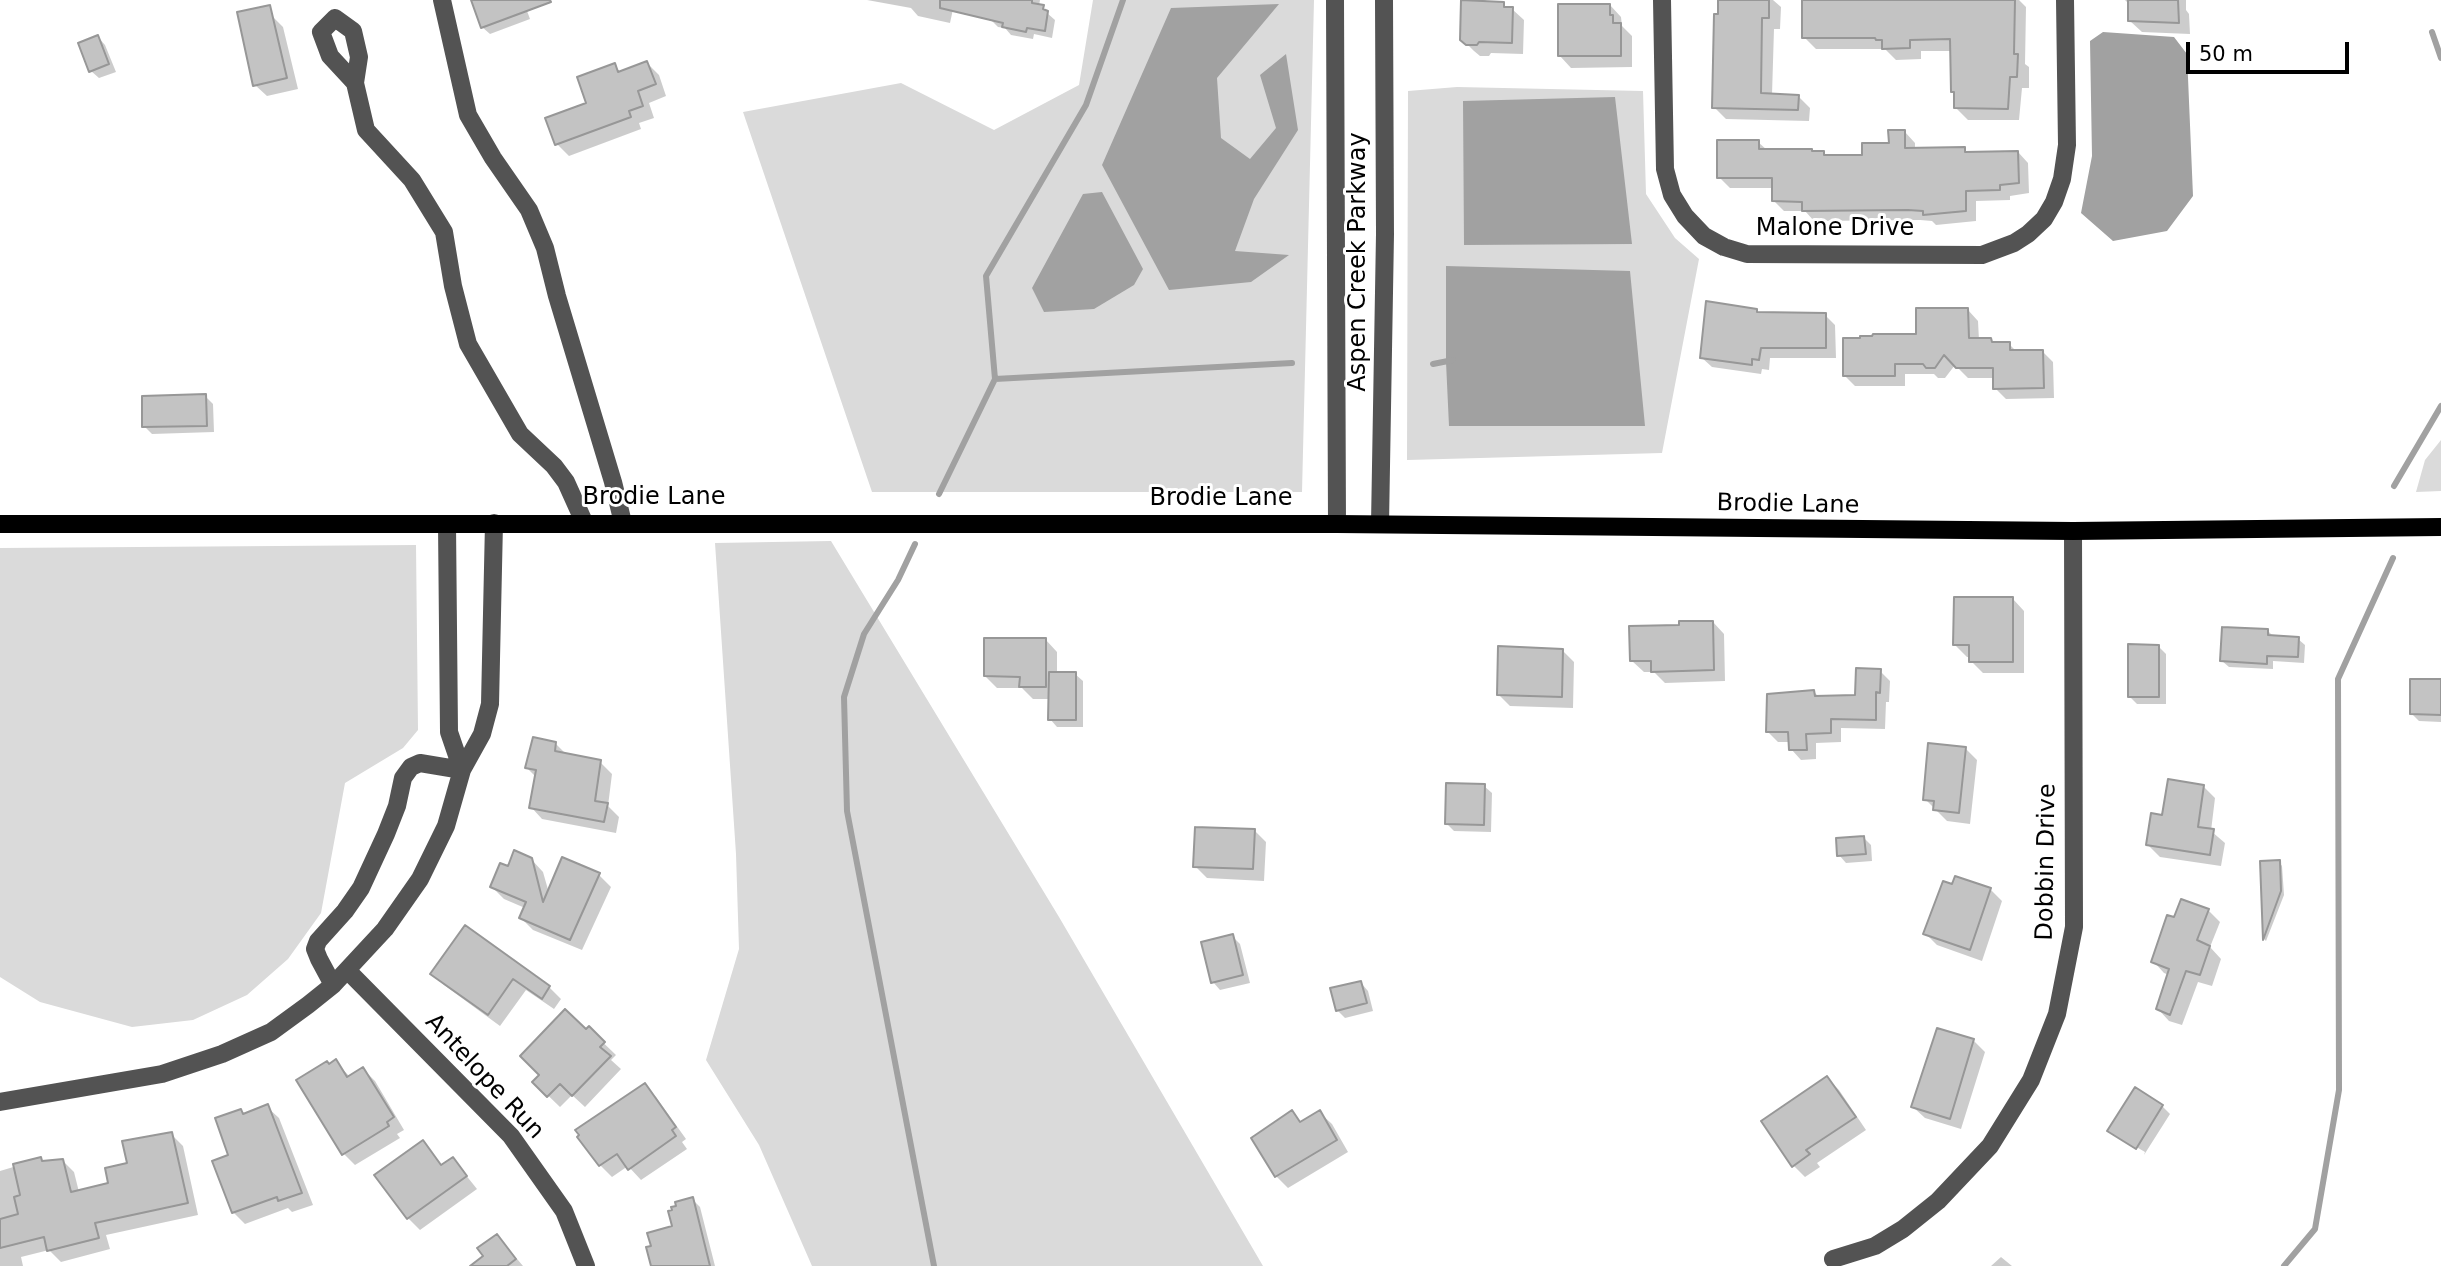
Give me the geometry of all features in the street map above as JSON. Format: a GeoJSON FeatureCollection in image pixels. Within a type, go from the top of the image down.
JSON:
{"type":"FeatureCollection","features":[{"type":"Feature","properties":{"kind":"main road","name":"Brodie Lane"},"geometry":{"type":"LineString","coordinates":[[0,524],[1380,524],[2073,531],[2441,527]]}},
{"type":"Feature","properties":{"kind":"street"},"geometry":{"type":"LineString","coordinates":[[442,0],[468,115],[493,159],[529,210],[545,248],[613,482],[622,523]]}},
{"type":"Feature","properties":{"kind":"street","name":"Aspen Creek Parkway"},"geometry":{"type":"LineString","coordinates":[[1335,0],[1337,524]]}},
{"type":"Feature","properties":{"kind":"street","name":"Aspen Creek Parkway"},"geometry":{"type":"LineString","coordinates":[[1380,524],[1385,234],[1384,0]]}},
{"type":"Feature","properties":{"kind":"street","name":"Malone Drive"},"geometry":{"type":"LineString","coordinates":[[1662,0],[1665,169],[1672,195],[1685,216],[1704,236],[1724,247],[1747,254],[1982,255],[2014,243],[2044,219],[2054,202],[2062,179],[2067,145],[2065,0]]}},
{"type":"Feature","properties":{"kind":"street"},"geometry":{"type":"LineString","coordinates":[[355,83],[366,130],[412,180],[444,232],[453,286],[468,344],[520,434],[554,466],[566,482],[584,522]]}},
{"type":"Feature","properties":{"kind":"street"},"geometry":{"type":"LineString","coordinates":[[0,1102],[162,1074],[222,1054],[271,1032],[333,985],[386,929],[420,879],[446,827],[462,770],[482,734],[491,704],[494,523]]}},
{"type":"Feature","properties":{"kind":"street"},"geometry":{"type":"LineString","coordinates":[[447,524],[449,732],[462,770]]}},
{"type":"Feature","properties":{"kind":"street","name":"Dobbin Drive"},"geometry":{"type":"LineString","coordinates":[[1833,1259],[1875,1246],[1903,1229],[1938,1201],[1990,1146],[2031,1080],[2057,1014],[2074,927],[2073,531]]}},
{"type":"Feature","properties":{"kind":"street"},"geometry":{"type":"LineString","coordinates":[[333,985],[319,960],[316,949],[318,941],[345,911],[373,866],[397,806],[403,778],[411,767],[420,763],[462,770]]}},
{"type":"Feature","properties":{"kind":"street","name":"Antelope Run"},"geometry":{"type":"LineString","coordinates":[[348,971],[511,1136],[564,1211],[586,1266]]}},
{"type":"Feature","properties":{"kind":"shaded area"},"geometry":{"type":"Polygon","coordinates":[[[1093,0],[1314,0],[1302,492],[872,492],[743,112],[901,83],[994,130],[1079,85],[1093,0]]]}},
{"type":"Feature","properties":{"kind":"shaded area"},"geometry":{"type":"Polygon","coordinates":[[[1279,4],[1217,78],[1221,138],[1250,159],[1276,128],[1260,75],[1286,54],[1298,130],[1254,199],[1235,251],[1289,255],[1251,282],[1169,290],[1102,165],[1171,8],[1279,4]]]}},
{"type":"Feature","properties":{"kind":"shaded area"},"geometry":{"type":"Polygon","coordinates":[[[2103,32],[2174,37],[2187,54],[2193,196],[2167,231],[2113,241],[2081,213],[2092,156],[2090,41],[2103,32]]]}},
{"type":"Feature","properties":{"kind":"shaded area"},"geometry":{"type":"Polygon","coordinates":[[[1457,87],[1643,91],[1646,194],[1675,238],[1699,259],[1662,453],[1407,460],[1408,91],[1457,87]]]}},
{"type":"Feature","properties":{"kind":"shaded area"},"geometry":{"type":"Polygon","coordinates":[[[1615,97],[1632,244],[1464,245],[1463,101],[1615,97]]]}},
{"type":"Feature","properties":{"kind":"shaded area"},"geometry":{"type":"Polygon","coordinates":[[[1102,192],[1143,269],[1134,285],[1094,309],[1044,312],[1032,288],[1083,194],[1102,192]]]}},
{"type":"Feature","properties":{"kind":"shaded area"},"geometry":{"type":"Polygon","coordinates":[[[1446,266],[1630,271],[1645,426],[1449,426],[1446,266]]]}},
{"type":"Feature","properties":{"kind":"shaded area"},"geometry":{"type":"Polygon","coordinates":[[[2441,440],[2441,491],[2416,492],[2425,460],[2441,440]]]}},
{"type":"Feature","properties":{"kind":"shaded area"},"geometry":{"type":"Polygon","coordinates":[[[831,541],[1059,917],[1263,1266],[812,1266],[759,1145],[706,1060],[739,949],[736,854],[715,543],[831,541]]]}},
{"type":"Feature","properties":{"kind":"shaded area"},"geometry":{"type":"Polygon","coordinates":[[[416,545],[418,730],[403,748],[345,783],[321,913],[288,959],[247,995],[193,1020],[132,1027],[40,1002],[0,977],[0,548],[416,545]]]}},
{"type":"Feature","properties":{"kind":"building"},"geometry":{"type":"Polygon","coordinates":[[[471,0],[550,0],[551,2],[481,28],[471,0]]]}},
{"type":"Feature","properties":{"kind":"building"},"geometry":{"type":"Polygon","coordinates":[[[940,0],[1032,0],[1032,3],[1044,5],[1043,9],[1048,11],[1045,31],[1027,28],[1026,32],[1002,27],[1003,23],[940,8],[940,0]]]}},
{"type":"Feature","properties":{"kind":"building"},"geometry":{"type":"Polygon","coordinates":[[[1461,0],[1504,2],[1504,7],[1513,7],[1512,43],[1479,42],[1477,45],[1466,45],[1460,40],[1461,0]]]}},
{"type":"Feature","properties":{"kind":"building"},"geometry":{"type":"Polygon","coordinates":[[[1718,0],[1769,0],[1769,18],[1762,18],[1761,93],[1799,95],[1798,110],[1712,108],[1714,14],[1718,14],[1718,0]]]}},
{"type":"Feature","properties":{"kind":"building"},"geometry":{"type":"Polygon","coordinates":[[[1802,0],[2015,0],[2014,54],[2018,54],[2017,77],[2010,77],[2008,109],[1954,108],[1950,39],[1910,40],[1910,48],[1882,49],[1882,40],[1875,38],[1802,38],[1802,0]]]}},
{"type":"Feature","properties":{"kind":"building"},"geometry":{"type":"Polygon","coordinates":[[[2128,0],[2178,0],[2179,23],[2128,21],[2128,0]]]}},
{"type":"Feature","properties":{"kind":"building"},"geometry":{"type":"Polygon","coordinates":[[[1558,4],[1610,4],[1613,23],[1621,23],[1621,56],[1558,56],[1558,4]]]}},
{"type":"Feature","properties":{"kind":"building"},"geometry":{"type":"Polygon","coordinates":[[[270,5],[287,78],[253,86],[237,12],[270,5]]]}},
{"type":"Feature","properties":{"kind":"building"},"geometry":{"type":"Polygon","coordinates":[[[98,35],[109,64],[89,72],[78,43],[98,35]]]}},
{"type":"Feature","properties":{"kind":"building"},"geometry":{"type":"Polygon","coordinates":[[[647,61],[656,84],[638,91],[643,106],[629,111],[631,117],[555,145],[545,118],[586,103],[577,77],[615,63],[618,72],[647,61]]]}},
{"type":"Feature","properties":{"kind":"building"},"geometry":{"type":"Polygon","coordinates":[[[1888,130],[1905,130],[1905,148],[1965,147],[1965,152],[2018,151],[2019,183],[2000,185],[2000,190],[1966,191],[1966,211],[1923,215],[1923,211],[1908,210],[1802,211],[1802,202],[1772,201],[1772,178],[1717,178],[1717,140],[1759,140],[1759,149],[1812,149],[1824,151],[1824,155],[1862,155],[1862,143],[1889,143],[1888,130]]]}},
{"type":"Feature","properties":{"kind":"building"},"geometry":{"type":"Polygon","coordinates":[[[1706,301],[1757,309],[1757,312],[1826,313],[1826,348],[1761,348],[1759,360],[1752,359],[1752,365],[1700,358],[1706,301]]]}},
{"type":"Feature","properties":{"kind":"building"},"geometry":{"type":"Polygon","coordinates":[[[1916,308],[1968,308],[1969,338],[1991,338],[1992,342],[2010,342],[2010,350],[2043,350],[2044,388],[1993,389],[1993,368],[1956,368],[1944,355],[1935,368],[1926,368],[1923,364],[1895,364],[1895,376],[1843,376],[1843,338],[1860,338],[1873,334],[1916,334],[1916,308]]]}},
{"type":"Feature","properties":{"kind":"building"},"geometry":{"type":"Polygon","coordinates":[[[206,394],[207,426],[142,427],[142,396],[206,394]]]}},
{"type":"Feature","properties":{"kind":"building"},"geometry":{"type":"Polygon","coordinates":[[[1954,597],[2013,597],[2013,662],[1969,662],[1969,645],[1953,645],[1954,597]]]}},
{"type":"Feature","properties":{"kind":"building"},"geometry":{"type":"Polygon","coordinates":[[[1679,621],[1713,621],[1714,670],[1651,672],[1651,661],[1630,661],[1629,626],[1679,625],[1679,621]]]}},
{"type":"Feature","properties":{"kind":"building"},"geometry":{"type":"Polygon","coordinates":[[[2222,627],[2268,629],[2268,635],[2299,637],[2298,657],[2267,656],[2267,664],[2220,661],[2222,627]]]}},
{"type":"Feature","properties":{"kind":"building"},"geometry":{"type":"Polygon","coordinates":[[[984,638],[1046,638],[1046,687],[1019,687],[1020,677],[984,676],[984,638]]]}},
{"type":"Feature","properties":{"kind":"building"},"geometry":{"type":"Polygon","coordinates":[[[2128,644],[2159,645],[2159,697],[2128,697],[2128,644]]]}},
{"type":"Feature","properties":{"kind":"building"},"geometry":{"type":"Polygon","coordinates":[[[1498,646],[1563,649],[1562,697],[1497,695],[1498,646]]]}},
{"type":"Feature","properties":{"kind":"building"},"geometry":{"type":"Polygon","coordinates":[[[1856,668],[1881,669],[1880,693],[1876,692],[1876,720],[1831,719],[1831,733],[1806,734],[1807,750],[1789,750],[1788,732],[1766,732],[1767,694],[1814,690],[1815,696],[1855,695],[1856,668]]]}},
{"type":"Feature","properties":{"kind":"building"},"geometry":{"type":"Polygon","coordinates":[[[1049,672],[1076,672],[1076,720],[1048,720],[1049,672]]]}},
{"type":"Feature","properties":{"kind":"building"},"geometry":{"type":"Polygon","coordinates":[[[2410,679],[2441,679],[2441,715],[2410,714],[2410,679]]]}},
{"type":"Feature","properties":{"kind":"building"},"geometry":{"type":"Polygon","coordinates":[[[533,737],[556,742],[555,751],[601,760],[595,801],[608,803],[604,822],[529,808],[536,770],[525,768],[533,737]]]}},
{"type":"Feature","properties":{"kind":"building"},"geometry":{"type":"Polygon","coordinates":[[[1928,743],[1966,747],[1959,813],[1933,810],[1934,801],[1923,800],[1928,743]]]}},
{"type":"Feature","properties":{"kind":"building"},"geometry":{"type":"Polygon","coordinates":[[[2168,779],[2204,785],[2198,827],[2214,829],[2210,855],[2146,845],[2151,813],[2162,815],[2168,779]]]}},
{"type":"Feature","properties":{"kind":"building"},"geometry":{"type":"Polygon","coordinates":[[[1446,783],[1485,784],[1484,825],[1445,824],[1446,783]]]}},
{"type":"Feature","properties":{"kind":"building"},"geometry":{"type":"Polygon","coordinates":[[[1195,827],[1255,829],[1253,869],[1193,867],[1195,827]]]}},
{"type":"Feature","properties":{"kind":"building"},"geometry":{"type":"Polygon","coordinates":[[[1864,836],[1866,854],[1837,856],[1836,838],[1864,836]]]}},
{"type":"Feature","properties":{"kind":"building"},"geometry":{"type":"Polygon","coordinates":[[[514,850],[532,858],[543,902],[562,857],[600,873],[570,940],[519,918],[526,902],[490,887],[500,863],[508,866],[514,850]]]}},
{"type":"Feature","properties":{"kind":"building"},"geometry":{"type":"Polygon","coordinates":[[[2280,860],[2281,891],[2263,940],[2260,861],[2280,860]]]}},
{"type":"Feature","properties":{"kind":"building"},"geometry":{"type":"Polygon","coordinates":[[[1955,876],[1991,888],[1970,950],[1923,934],[1943,881],[1952,884],[1955,876]]]}},
{"type":"Feature","properties":{"kind":"building"},"geometry":{"type":"Polygon","coordinates":[[[2181,899],[2209,909],[2197,940],[2210,946],[2200,975],[2186,971],[2170,1015],[2156,1009],[2169,969],[2151,962],[2167,915],[2174,917],[2181,899]]]}},
{"type":"Feature","properties":{"kind":"building"},"geometry":{"type":"Polygon","coordinates":[[[465,925],[550,986],[542,999],[513,979],[488,1015],[430,974],[465,925]]]}},
{"type":"Feature","properties":{"kind":"building"},"geometry":{"type":"Polygon","coordinates":[[[1233,934],[1243,975],[1211,983],[1201,942],[1233,934]]]}},
{"type":"Feature","properties":{"kind":"building"},"geometry":{"type":"Polygon","coordinates":[[[1361,981],[1367,1003],[1336,1011],[1330,988],[1361,981]]]}},
{"type":"Feature","properties":{"kind":"building"},"geometry":{"type":"Polygon","coordinates":[[[565,1009],[586,1029],[589,1026],[605,1042],[600,1047],[611,1056],[572,1096],[560,1084],[547,1097],[532,1082],[539,1075],[520,1056],[565,1009]]]}},
{"type":"Feature","properties":{"kind":"building"},"geometry":{"type":"Polygon","coordinates":[[[1937,1028],[1974,1039],[1950,1119],[1911,1107],[1937,1028]]]}},
{"type":"Feature","properties":{"kind":"building"},"geometry":{"type":"Polygon","coordinates":[[[336,1059],[347,1077],[363,1067],[394,1117],[387,1122],[389,1126],[342,1155],[296,1080],[327,1061],[329,1064],[336,1059]]]}},
{"type":"Feature","properties":{"kind":"building"},"geometry":{"type":"Polygon","coordinates":[[[1827,1076],[1856,1117],[1806,1150],[1810,1154],[1792,1167],[1761,1121],[1827,1076]]]}},
{"type":"Feature","properties":{"kind":"building"},"geometry":{"type":"Polygon","coordinates":[[[645,1083],[676,1127],[672,1130],[676,1136],[628,1170],[617,1154],[599,1166],[577,1137],[579,1135],[575,1130],[645,1083]]]}},
{"type":"Feature","properties":{"kind":"building"},"geometry":{"type":"Polygon","coordinates":[[[2135,1087],[2163,1105],[2136,1149],[2107,1131],[2135,1087]]]}},
{"type":"Feature","properties":{"kind":"building"},"geometry":{"type":"Polygon","coordinates":[[[268,1104],[302,1193],[278,1201],[277,1197],[232,1213],[212,1161],[228,1155],[215,1118],[241,1109],[243,1114],[268,1104]]]}},
{"type":"Feature","properties":{"kind":"building"},"geometry":{"type":"Polygon","coordinates":[[[1292,1110],[1300,1122],[1320,1110],[1337,1140],[1275,1177],[1251,1138],[1292,1110]]]}},
{"type":"Feature","properties":{"kind":"building"},"geometry":{"type":"Polygon","coordinates":[[[172,1132],[188,1203],[95,1223],[99,1238],[47,1251],[44,1237],[0,1248],[0,1219],[18,1214],[14,1197],[20,1195],[13,1164],[41,1157],[42,1161],[63,1159],[71,1192],[108,1183],[105,1168],[127,1163],[122,1141],[172,1132]]]}},
{"type":"Feature","properties":{"kind":"building"},"geometry":{"type":"Polygon","coordinates":[[[423,1140],[441,1165],[453,1157],[467,1176],[407,1219],[374,1175],[423,1140]]]}},
{"type":"Feature","properties":{"kind":"building"},"geometry":{"type":"Polygon","coordinates":[[[693,1197],[710,1266],[651,1266],[646,1247],[651,1246],[647,1233],[672,1226],[668,1211],[676,1206],[675,1202],[693,1197]]]}},
{"type":"Feature","properties":{"kind":"building"},"geometry":{"type":"Polygon","coordinates":[[[497,1234],[516,1259],[507,1266],[470,1266],[483,1256],[477,1248],[497,1234]]]}},
{"type":"Feature","properties":{"kind":"waterway"},"geometry":{"type":"LineString","coordinates":[[995,379],[986,276],[1086,105],[1123,0]]}},
{"type":"Feature","properties":{"kind":"waterway"},"geometry":{"type":"LineString","coordinates":[[2432,32],[2441,58]]}},
{"type":"Feature","properties":{"kind":"waterway"},"geometry":{"type":"LineString","coordinates":[[1433,364],[1453,360]]}},
{"type":"Feature","properties":{"kind":"waterway"},"geometry":{"type":"LineString","coordinates":[[939,494],[995,379],[1292,363]]}},
{"type":"Feature","properties":{"kind":"waterway"},"geometry":{"type":"LineString","coordinates":[[2394,486],[2441,406]]}},
{"type":"Feature","properties":{"kind":"waterway"},"geometry":{"type":"LineString","coordinates":[[915,544],[898,580],[864,634],[844,697],[847,811],[934,1266]]}},
{"type":"Feature","properties":{"kind":"waterway"},"geometry":{"type":"LineString","coordinates":[[2284,1266],[2315,1229],[2339,1090],[2338,679],[2393,558]]}}]}
